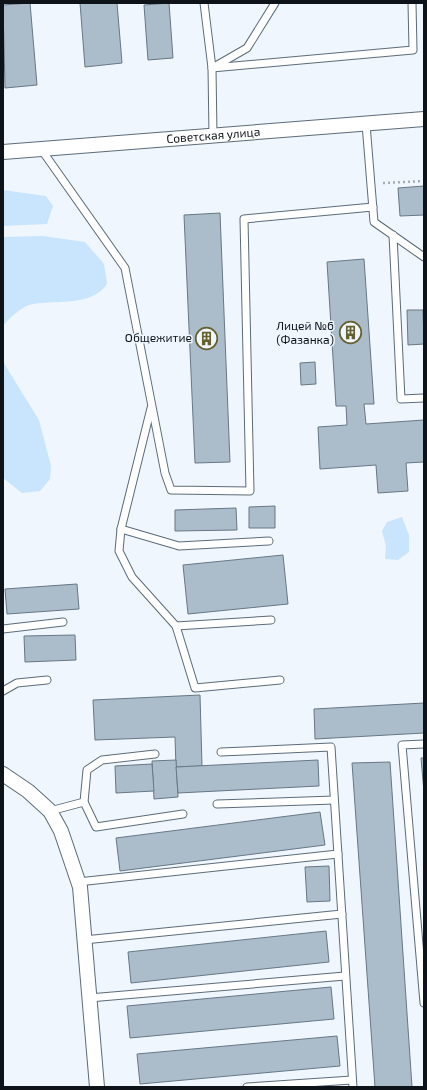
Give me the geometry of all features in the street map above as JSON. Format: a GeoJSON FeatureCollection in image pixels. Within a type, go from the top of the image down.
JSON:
{"type":"FeatureCollection","features":[{"type":"Feature","properties":{"kind":"street","name":"Советская улица"},"geometry":{"type":"LineString","coordinates":[[3,152],[424,119]]}},
{"type":"Feature","properties":{"kind":"street"},"geometry":{"type":"LineString","coordinates":[[3,774],[50,811],[61,831],[78,882],[90,998],[97,1087]]}},
{"type":"Feature","properties":{"kind":"lane"},"geometry":{"type":"LineString","coordinates":[[204,3],[212,68],[213,136]]}},
{"type":"Feature","properties":{"kind":"lane"},"geometry":{"type":"LineString","coordinates":[[212,68],[247,48],[275,3]]}},
{"type":"Feature","properties":{"kind":"lane"},"geometry":{"type":"LineString","coordinates":[[212,68],[413,50],[412,3]]}},
{"type":"Feature","properties":{"kind":"lane"},"geometry":{"type":"LineString","coordinates":[[366,124],[374,222],[424,257]]}},
{"type":"Feature","properties":{"kind":"lane"},"geometry":{"type":"LineString","coordinates":[[41,149],[125,268],[165,473],[171,490],[250,491],[244,219],[372,207]]}},
{"type":"Feature","properties":{"kind":"lane"},"geometry":{"type":"LineString","coordinates":[[393,235],[401,399],[424,398]]}},
{"type":"Feature","properties":{"kind":"lane"},"geometry":{"type":"LineString","coordinates":[[152,406],[121,529],[119,552],[132,577],[176,626],[195,688],[280,680]]}},
{"type":"Feature","properties":{"kind":"lane"},"geometry":{"type":"LineString","coordinates":[[121,529],[179,546],[269,541]]}},
{"type":"Feature","properties":{"kind":"lane"},"geometry":{"type":"LineString","coordinates":[[176,626],[271,620]]}},
{"type":"Feature","properties":{"kind":"lane"},"geometry":{"type":"LineString","coordinates":[[3,629],[62,622]]}},
{"type":"Feature","properties":{"kind":"lane"},"geometry":{"type":"LineString","coordinates":[[3,691],[17,683],[47,680]]}},
{"type":"Feature","properties":{"kind":"lane"},"geometry":{"type":"LineString","coordinates":[[424,744],[402,745],[424,1003]]}},
{"type":"Feature","properties":{"kind":"lane"},"geometry":{"type":"LineString","coordinates":[[221,752],[331,747],[352,1083],[247,1087]]}},
{"type":"Feature","properties":{"kind":"lane"},"geometry":{"type":"LineString","coordinates":[[155,754],[102,760],[87,770],[84,802],[96,827],[184,814]]}},
{"type":"Feature","properties":{"kind":"lane"},"geometry":{"type":"LineString","coordinates":[[216,804],[334,800]]}},
{"type":"Feature","properties":{"kind":"lane"},"geometry":{"type":"LineString","coordinates":[[50,811],[84,802]]}},
{"type":"Feature","properties":{"kind":"lane"},"geometry":{"type":"LineString","coordinates":[[78,882],[338,854]]}},
{"type":"Feature","properties":{"kind":"lane"},"geometry":{"type":"LineString","coordinates":[[84,940],[342,914]]}},
{"type":"Feature","properties":{"kind":"lane"},"geometry":{"type":"LineString","coordinates":[[90,998],[345,976]]}},
{"type":"Feature","properties":{"kind":"path"},"geometry":{"type":"LineString","coordinates":[[371,184],[424,181]]}},
{"type":"Feature","properties":{"kind":"shaded area"},"geometry":{"type":"Polygon","coordinates":[[[3,190],[46,196],[53,206],[47,224],[3,226],[3,190]]]}},
{"type":"Feature","properties":{"kind":"shaded area"},"geometry":{"type":"Polygon","coordinates":[[[43,236],[85,242],[104,264],[107,284],[100,292],[92,297],[82,300],[29,305],[15,314],[3,326],[3,237],[43,236]]]}},
{"type":"Feature","properties":{"kind":"shaded area"},"geometry":{"type":"Polygon","coordinates":[[[3,358],[5,365],[39,420],[51,466],[50,479],[40,491],[22,493],[3,478],[3,358]]]}},
{"type":"Feature","properties":{"kind":"shaded area"},"geometry":{"type":"Polygon","coordinates":[[[402,517],[409,535],[409,552],[398,560],[385,559],[386,546],[382,531],[387,522],[402,517]]]}},
{"type":"Feature","properties":{"kind":"building"},"geometry":{"type":"Polygon","coordinates":[[[30,3],[37,85],[5,88],[3,5],[30,3]]]}},
{"type":"Feature","properties":{"kind":"building"},"geometry":{"type":"Polygon","coordinates":[[[80,3],[117,3],[122,63],[85,67],[80,3]]]}},
{"type":"Feature","properties":{"kind":"building"},"geometry":{"type":"Polygon","coordinates":[[[169,3],[173,58],[148,60],[144,5],[169,3]]]}},
{"type":"Feature","properties":{"kind":"building"},"geometry":{"type":"Polygon","coordinates":[[[424,186],[424,215],[400,216],[398,188],[424,186]]]}},
{"type":"Feature","properties":{"kind":"building","name":"Общежитие"},"geometry":{"type":"Polygon","coordinates":[[[220,213],[230,462],[195,463],[184,215],[220,213]]]}},
{"type":"Feature","properties":{"kind":"building","name":"Лицей №6 (Фазанка)"},"geometry":{"type":"Polygon","coordinates":[[[364,259],[374,404],[364,404],[366,424],[424,420],[424,462],[406,463],[408,491],[378,493],[376,465],[320,469],[318,427],[347,425],[346,406],[336,406],[327,262],[364,259]]]}},
{"type":"Feature","properties":{"kind":"building"},"geometry":{"type":"Polygon","coordinates":[[[407,310],[423,310],[424,344],[408,345],[407,310]]]}},
{"type":"Feature","properties":{"kind":"building"},"geometry":{"type":"Polygon","coordinates":[[[315,362],[316,384],[301,385],[300,363],[315,362]]]}},
{"type":"Feature","properties":{"kind":"building"},"geometry":{"type":"Polygon","coordinates":[[[275,506],[275,528],[249,528],[249,507],[275,506]]]}},
{"type":"Feature","properties":{"kind":"building"},"geometry":{"type":"Polygon","coordinates":[[[236,508],[237,530],[175,531],[175,510],[236,508]]]}},
{"type":"Feature","properties":{"kind":"building"},"geometry":{"type":"Polygon","coordinates":[[[283,555],[288,604],[188,614],[183,565],[283,555]]]}},
{"type":"Feature","properties":{"kind":"building"},"geometry":{"type":"Polygon","coordinates":[[[77,584],[79,609],[7,614],[5,589],[77,584]]]}},
{"type":"Feature","properties":{"kind":"building"},"geometry":{"type":"Polygon","coordinates":[[[75,635],[76,660],[25,662],[24,636],[75,635]]]}},
{"type":"Feature","properties":{"kind":"building"},"geometry":{"type":"Polygon","coordinates":[[[200,695],[202,766],[176,767],[175,737],[95,740],[93,700],[200,695]]]}},
{"type":"Feature","properties":{"kind":"building"},"geometry":{"type":"Polygon","coordinates":[[[424,703],[424,733],[315,739],[314,709],[424,703]]]}},
{"type":"Feature","properties":{"kind":"building"},"geometry":{"type":"Polygon","coordinates":[[[421,758],[424,758],[424,792],[421,758]]]}},
{"type":"Feature","properties":{"kind":"building"},"geometry":{"type":"Polygon","coordinates":[[[176,760],[178,797],[154,799],[152,761],[176,760]]]}},
{"type":"Feature","properties":{"kind":"building"},"geometry":{"type":"Polygon","coordinates":[[[318,760],[319,786],[178,793],[176,767],[318,760]]]}},
{"type":"Feature","properties":{"kind":"building"},"geometry":{"type":"Polygon","coordinates":[[[390,762],[412,1087],[375,1087],[352,763],[390,762]]]}},
{"type":"Feature","properties":{"kind":"building"},"geometry":{"type":"Polygon","coordinates":[[[152,764],[154,791],[116,793],[115,766],[152,764]]]}},
{"type":"Feature","properties":{"kind":"building"},"geometry":{"type":"Polygon","coordinates":[[[320,812],[325,845],[120,871],[116,838],[320,812]]]}},
{"type":"Feature","properties":{"kind":"building"},"geometry":{"type":"Polygon","coordinates":[[[329,866],[330,901],[307,902],[305,867],[329,866]]]}},
{"type":"Feature","properties":{"kind":"building"},"geometry":{"type":"Polygon","coordinates":[[[326,931],[329,962],[131,983],[128,952],[326,931]]]}},
{"type":"Feature","properties":{"kind":"building"},"geometry":{"type":"Polygon","coordinates":[[[331,987],[334,1019],[130,1038],[127,1006],[331,987]]]}},
{"type":"Feature","properties":{"kind":"building"},"geometry":{"type":"Polygon","coordinates":[[[337,1036],[340,1066],[140,1084],[137,1054],[337,1036]]]}},
{"type":"Feature","properties":{"kind":"place","name":"Лицей №6 (Фазанка)"},"geometry":{"type":"Point","coordinates":[350,333]}},
{"type":"Feature","properties":{"kind":"place","name":"Общежитие"},"geometry":{"type":"Point","coordinates":[207,338]}}]}
